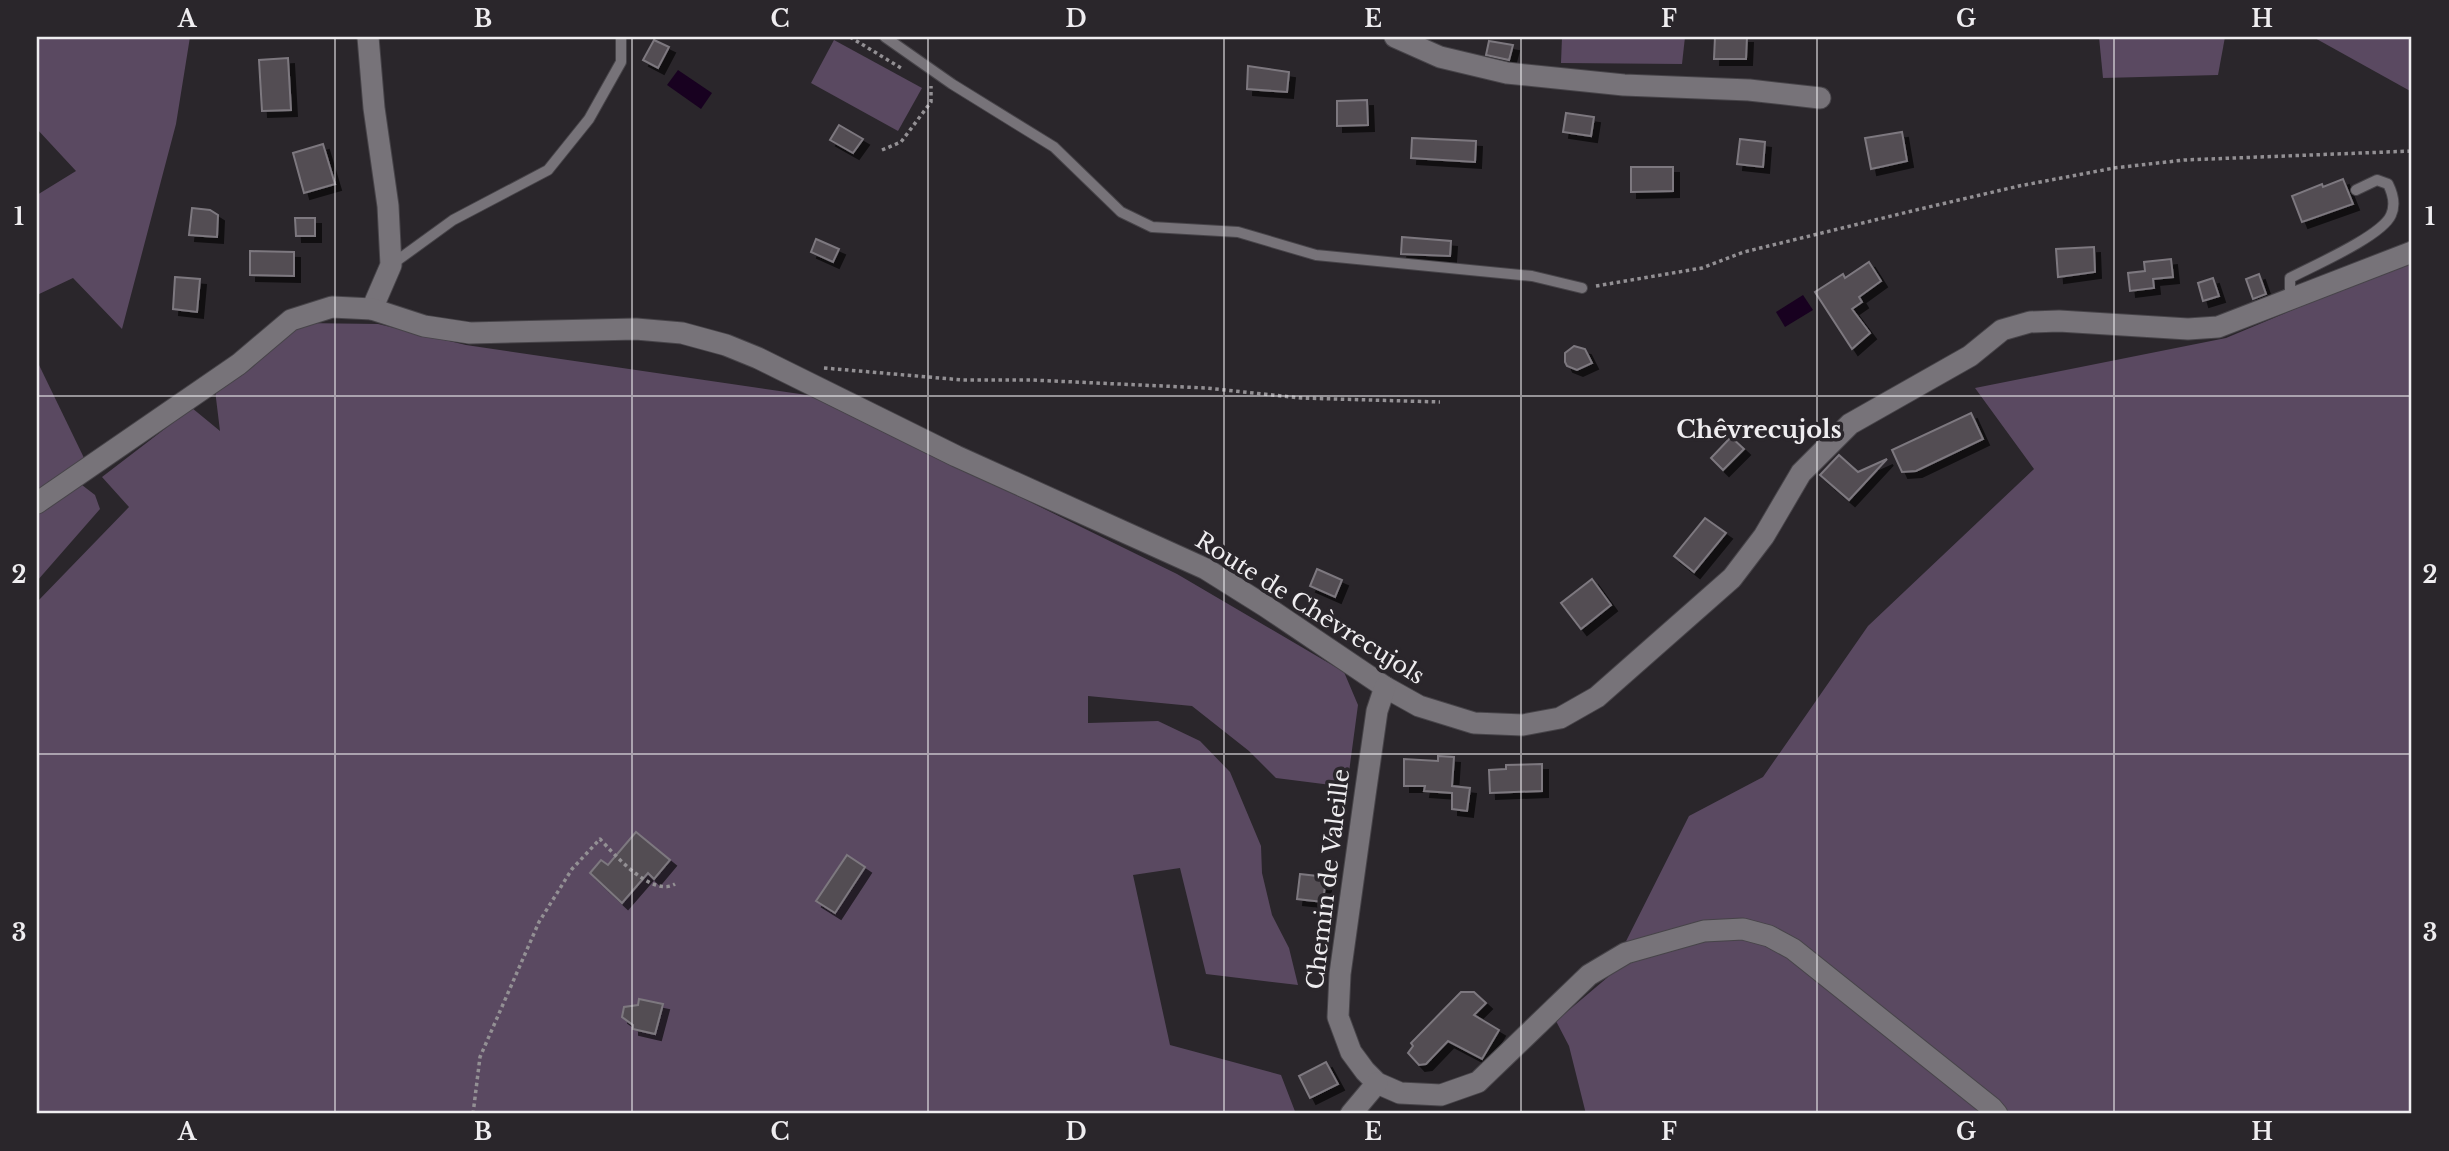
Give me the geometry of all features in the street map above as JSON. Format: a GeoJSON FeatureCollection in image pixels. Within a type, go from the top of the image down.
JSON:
{"type":"FeatureCollection","features":[{"type":"Feature","properties":{"kind":"street"},"geometry":{"type":"LineString","coordinates":[[368,37],[374,108],[388,206],[391,265],[372,309]]}},
{"type":"Feature","properties":{"kind":"street"},"geometry":{"type":"LineString","coordinates":[[1395,37],[1440,57],[1507,73],[1624,85],[1749,90],[1820,98]]}},
{"type":"Feature","properties":{"kind":"street","name":"Route de Chèvrecujols"},"geometry":{"type":"LineString","coordinates":[[37,503],[239,364],[291,320],[332,307],[372,309],[424,326],[470,333],[636,329],[682,332],[726,345],[956,456],[1206,569],[1385,687],[1419,706],[1474,723],[1523,725],[1560,718],[1597,696],[1732,579],[1764,536],[1801,473],[1850,424],[1970,356],[2002,330],[2030,322],[2059,321],[2188,329],[2218,327],[2412,252]]}},
{"type":"Feature","properties":{"kind":"street","name":"Chemin de Valeille"},"geometry":{"type":"LineString","coordinates":[[1377,1083],[1365,1072],[1351,1052],[1338,1017],[1340,974],[1377,711],[1385,687]]}},
{"type":"Feature","properties":{"kind":"street"},"geometry":{"type":"LineString","coordinates":[[1351,1114],[1377,1083],[1400,1093],[1441,1095],[1478,1082],[1589,975],[1626,953],[1704,931],[1743,929],[1769,936],[1793,949],[1997,1114]]}},
{"type":"Feature","properties":{"kind":"lane"},"geometry":{"type":"LineString","coordinates":[[391,265],[453,220],[548,170],[589,119],[621,62],[621,37]]}},
{"type":"Feature","properties":{"kind":"lane"},"geometry":{"type":"LineString","coordinates":[[885,37],[952,84],[1054,147],[1121,212],[1152,227],[1238,232],[1316,255],[1532,276],[1582,288]]}},
{"type":"Feature","properties":{"kind":"lane"},"geometry":{"type":"LineString","coordinates":[[2290,299],[2290,278],[2379,230],[2392,215],[2395,196],[2388,184],[2377,180],[2356,190]]}},
{"type":"Feature","properties":{"kind":"path"},"geometry":{"type":"LineString","coordinates":[[850,37],[908,72]]}},
{"type":"Feature","properties":{"kind":"path"},"geometry":{"type":"LineString","coordinates":[[883,150],[901,142],[930,102],[931,86]]}},
{"type":"Feature","properties":{"kind":"path"},"geometry":{"type":"LineString","coordinates":[[1582,288],[1702,268],[1744,252],[2019,186],[2115,168],[2184,160],[2412,151]]}},
{"type":"Feature","properties":{"kind":"path"},"geometry":{"type":"LineString","coordinates":[[801,380],[820,368],[963,380],[1043,380],[1206,388],[1301,398],[1440,402]]}},
{"type":"Feature","properties":{"kind":"path"},"geometry":{"type":"LineString","coordinates":[[473,1114],[480,1057],[539,922],[572,869],[600,839],[626,866],[655,886],[670,887],[675,884]]}},
{"type":"Feature","properties":{"kind":"shaded area"},"geometry":{"type":"Polygon","coordinates":[[[37,37],[190,37],[176,124],[122,329],[73,278],[37,295],[37,195],[76,171],[37,129],[37,37]]]}},
{"type":"Feature","properties":{"kind":"shaded area"},"geometry":{"type":"Polygon","coordinates":[[[1562,37],[1685,37],[1682,64],[1561,63],[1562,37]]]}},
{"type":"Feature","properties":{"kind":"shaded area"},"geometry":{"type":"Polygon","coordinates":[[[2099,37],[2225,37],[2218,75],[2103,78],[2099,37]]]}},
{"type":"Feature","properties":{"kind":"shaded area"},"geometry":{"type":"Polygon","coordinates":[[[2313,37],[2412,37],[2412,92],[2313,37]]]}},
{"type":"Feature","properties":{"kind":"shaded area"},"geometry":{"type":"Polygon","coordinates":[[[834,40],[922,88],[898,131],[811,83],[834,40]]]}},
{"type":"Feature","properties":{"kind":"shaded area"},"geometry":{"type":"Polygon","coordinates":[[[678,70],[712,93],[701,109],[667,85],[678,70]]]}},
{"type":"Feature","properties":{"kind":"shaded area"},"geometry":{"type":"Polygon","coordinates":[[[2412,260],[2412,1114],[1586,1114],[1569,1046],[1556,1021],[1608,977],[1689,816],[1763,777],[1868,626],[2034,469],[1975,388],[2226,338],[2412,260]]]}},
{"type":"Feature","properties":{"kind":"shaded area"},"geometry":{"type":"Polygon","coordinates":[[[1803,295],[1813,310],[1785,327],[1776,312],[1803,295]]]}},
{"type":"Feature","properties":{"kind":"shaded area"},"geometry":{"type":"Polygon","coordinates":[[[303,323],[378,324],[466,345],[814,396],[1177,574],[1344,672],[1358,705],[1347,787],[1276,778],[1249,751],[1192,706],[1088,696],[1088,723],[1158,721],[1200,741],[1230,772],[1261,846],[1262,873],[1272,915],[1289,948],[1298,985],[1206,974],[1180,868],[1133,875],[1170,1045],[1281,1075],[1296,1114],[37,1114],[37,602],[129,507],[102,477],[192,408],[220,431],[215,390],[303,323]]]}},
{"type":"Feature","properties":{"kind":"shaded area"},"geometry":{"type":"Polygon","coordinates":[[[39,365],[85,460],[37,493],[37,366],[39,365]]]}},
{"type":"Feature","properties":{"kind":"shaded area"},"geometry":{"type":"Polygon","coordinates":[[[82,485],[95,495],[100,509],[37,581],[37,513],[82,485]]]}},
{"type":"Feature","properties":{"kind":"building"},"geometry":{"type":"Polygon","coordinates":[[[1715,37],[1747,37],[1746,59],[1714,59],[1715,37]]]}},
{"type":"Feature","properties":{"kind":"building"},"geometry":{"type":"Polygon","coordinates":[[[654,40],[669,47],[658,68],[643,60],[654,40]]]}},
{"type":"Feature","properties":{"kind":"building"},"geometry":{"type":"Polygon","coordinates":[[[1489,41],[1513,45],[1509,60],[1486,55],[1489,41]]]}},
{"type":"Feature","properties":{"kind":"building"},"geometry":{"type":"Polygon","coordinates":[[[288,58],[291,110],[262,111],[259,60],[288,58]]]}},
{"type":"Feature","properties":{"kind":"building"},"geometry":{"type":"Polygon","coordinates":[[[1248,66],[1289,72],[1287,92],[1247,89],[1248,66]]]}},
{"type":"Feature","properties":{"kind":"building"},"geometry":{"type":"Polygon","coordinates":[[[1367,100],[1368,125],[1337,126],[1337,101],[1367,100]]]}},
{"type":"Feature","properties":{"kind":"building"},"geometry":{"type":"Polygon","coordinates":[[[1566,113],[1594,117],[1591,136],[1563,132],[1566,113]]]}},
{"type":"Feature","properties":{"kind":"building"},"geometry":{"type":"Polygon","coordinates":[[[839,125],[863,139],[853,153],[830,140],[839,125]]]}},
{"type":"Feature","properties":{"kind":"building"},"geometry":{"type":"Polygon","coordinates":[[[1902,132],[1907,161],[1871,169],[1865,138],[1902,132]]]}},
{"type":"Feature","properties":{"kind":"building"},"geometry":{"type":"Polygon","coordinates":[[[1412,138],[1476,141],[1475,162],[1411,158],[1412,138]]]}},
{"type":"Feature","properties":{"kind":"building"},"geometry":{"type":"Polygon","coordinates":[[[1740,139],[1765,142],[1763,167],[1737,164],[1740,139]]]}},
{"type":"Feature","properties":{"kind":"building"},"geometry":{"type":"Polygon","coordinates":[[[323,144],[335,184],[304,193],[293,153],[323,144]]]}},
{"type":"Feature","properties":{"kind":"building"},"geometry":{"type":"Polygon","coordinates":[[[1631,167],[1673,167],[1673,191],[1631,192],[1631,167]]]}},
{"type":"Feature","properties":{"kind":"building"},"geometry":{"type":"Polygon","coordinates":[[[2343,179],[2353,204],[2302,222],[2292,196],[2343,179]]]}},
{"type":"Feature","properties":{"kind":"building"},"geometry":{"type":"Polygon","coordinates":[[[192,208],[210,210],[218,215],[217,237],[189,235],[192,208]]]}},
{"type":"Feature","properties":{"kind":"building"},"geometry":{"type":"Polygon","coordinates":[[[295,218],[315,218],[315,236],[296,236],[295,218]]]}},
{"type":"Feature","properties":{"kind":"building"},"geometry":{"type":"Polygon","coordinates":[[[1402,237],[1451,241],[1450,256],[1401,254],[1402,237]]]}},
{"type":"Feature","properties":{"kind":"building"},"geometry":{"type":"Polygon","coordinates":[[[816,239],[839,249],[833,262],[811,252],[816,239]]]}},
{"type":"Feature","properties":{"kind":"building"},"geometry":{"type":"Polygon","coordinates":[[[2094,247],[2095,272],[2058,277],[2056,249],[2094,247]]]}},
{"type":"Feature","properties":{"kind":"building"},"geometry":{"type":"Polygon","coordinates":[[[250,251],[294,252],[294,276],[250,275],[250,251]]]}},
{"type":"Feature","properties":{"kind":"building"},"geometry":{"type":"Polygon","coordinates":[[[2171,259],[2173,277],[2153,279],[2154,288],[2130,291],[2128,273],[2145,271],[2144,262],[2171,259]]]}},
{"type":"Feature","properties":{"kind":"building"},"geometry":{"type":"Polygon","coordinates":[[[1869,262],[1881,281],[1859,297],[1862,302],[1852,309],[1870,333],[1852,349],[1815,292],[1843,274],[1845,278],[1869,262]]]}},
{"type":"Feature","properties":{"kind":"building"},"geometry":{"type":"Polygon","coordinates":[[[2259,274],[2266,294],[2253,299],[2246,279],[2259,274]]]}},
{"type":"Feature","properties":{"kind":"building"},"geometry":{"type":"Polygon","coordinates":[[[175,277],[200,279],[197,312],[173,309],[175,277]]]}},
{"type":"Feature","properties":{"kind":"building"},"geometry":{"type":"Polygon","coordinates":[[[2213,278],[2219,296],[2203,301],[2198,283],[2213,278]]]}},
{"type":"Feature","properties":{"kind":"building"},"geometry":{"type":"Polygon","coordinates":[[[1574,346],[1585,349],[1592,363],[1577,370],[1567,366],[1565,353],[1574,346]]]}},
{"type":"Feature","properties":{"kind":"building"},"geometry":{"type":"Polygon","coordinates":[[[1971,413],[1983,439],[1916,471],[1902,472],[1892,450],[1971,413]]]}},
{"type":"Feature","properties":{"kind":"building"},"geometry":{"type":"Polygon","coordinates":[[[1731,437],[1744,449],[1723,470],[1711,458],[1731,437]]]}},
{"type":"Feature","properties":{"kind":"building"},"geometry":{"type":"Polygon","coordinates":[[[1839,455],[1858,472],[1887,459],[1849,500],[1820,475],[1839,455]]]}},
{"type":"Feature","properties":{"kind":"building"},"geometry":{"type":"Polygon","coordinates":[[[1705,518],[1726,533],[1694,572],[1674,556],[1705,518]]]}},
{"type":"Feature","properties":{"kind":"building"},"geometry":{"type":"Polygon","coordinates":[[[1317,569],[1342,580],[1335,597],[1310,586],[1317,569]]]}},
{"type":"Feature","properties":{"kind":"building"},"geometry":{"type":"Polygon","coordinates":[[[1592,579],[1611,605],[1581,629],[1561,603],[1592,579]]]}},
{"type":"Feature","properties":{"kind":"building"},"geometry":{"type":"Polygon","coordinates":[[[1438,756],[1454,757],[1452,786],[1470,788],[1467,811],[1452,809],[1452,793],[1424,791],[1425,786],[1404,786],[1404,759],[1438,761],[1438,756]]]}},
{"type":"Feature","properties":{"kind":"building"},"geometry":{"type":"Polygon","coordinates":[[[1542,764],[1542,791],[1490,793],[1489,770],[1506,769],[1506,765],[1542,764]]]}},
{"type":"Feature","properties":{"kind":"building"},"geometry":{"type":"Polygon","coordinates":[[[636,832],[670,860],[654,879],[648,873],[622,903],[590,873],[601,860],[608,865],[636,832]]]}},
{"type":"Feature","properties":{"kind":"building"},"geometry":{"type":"Polygon","coordinates":[[[847,855],[865,867],[835,913],[816,901],[847,855]]]}},
{"type":"Feature","properties":{"kind":"building"},"geometry":{"type":"Polygon","coordinates":[[[1300,874],[1326,877],[1323,902],[1297,899],[1300,874]]]}},
{"type":"Feature","properties":{"kind":"building"},"geometry":{"type":"Polygon","coordinates":[[[1461,992],[1474,992],[1486,1003],[1474,1015],[1499,1030],[1482,1059],[1448,1041],[1426,1064],[1419,1065],[1408,1053],[1413,1046],[1411,1043],[1461,992]]]}},
{"type":"Feature","properties":{"kind":"building"},"geometry":{"type":"Polygon","coordinates":[[[639,999],[663,1004],[655,1034],[633,1029],[633,1025],[622,1017],[624,1007],[638,1005],[639,999]]]}},
{"type":"Feature","properties":{"kind":"building"},"geometry":{"type":"Polygon","coordinates":[[[1326,1062],[1338,1084],[1310,1098],[1299,1076],[1326,1062]]]}},
{"type":"Feature","properties":{"kind":"district","name":"Chêvrecujols"},"geometry":{"type":"Point","coordinates":[1759,429]}}]}
